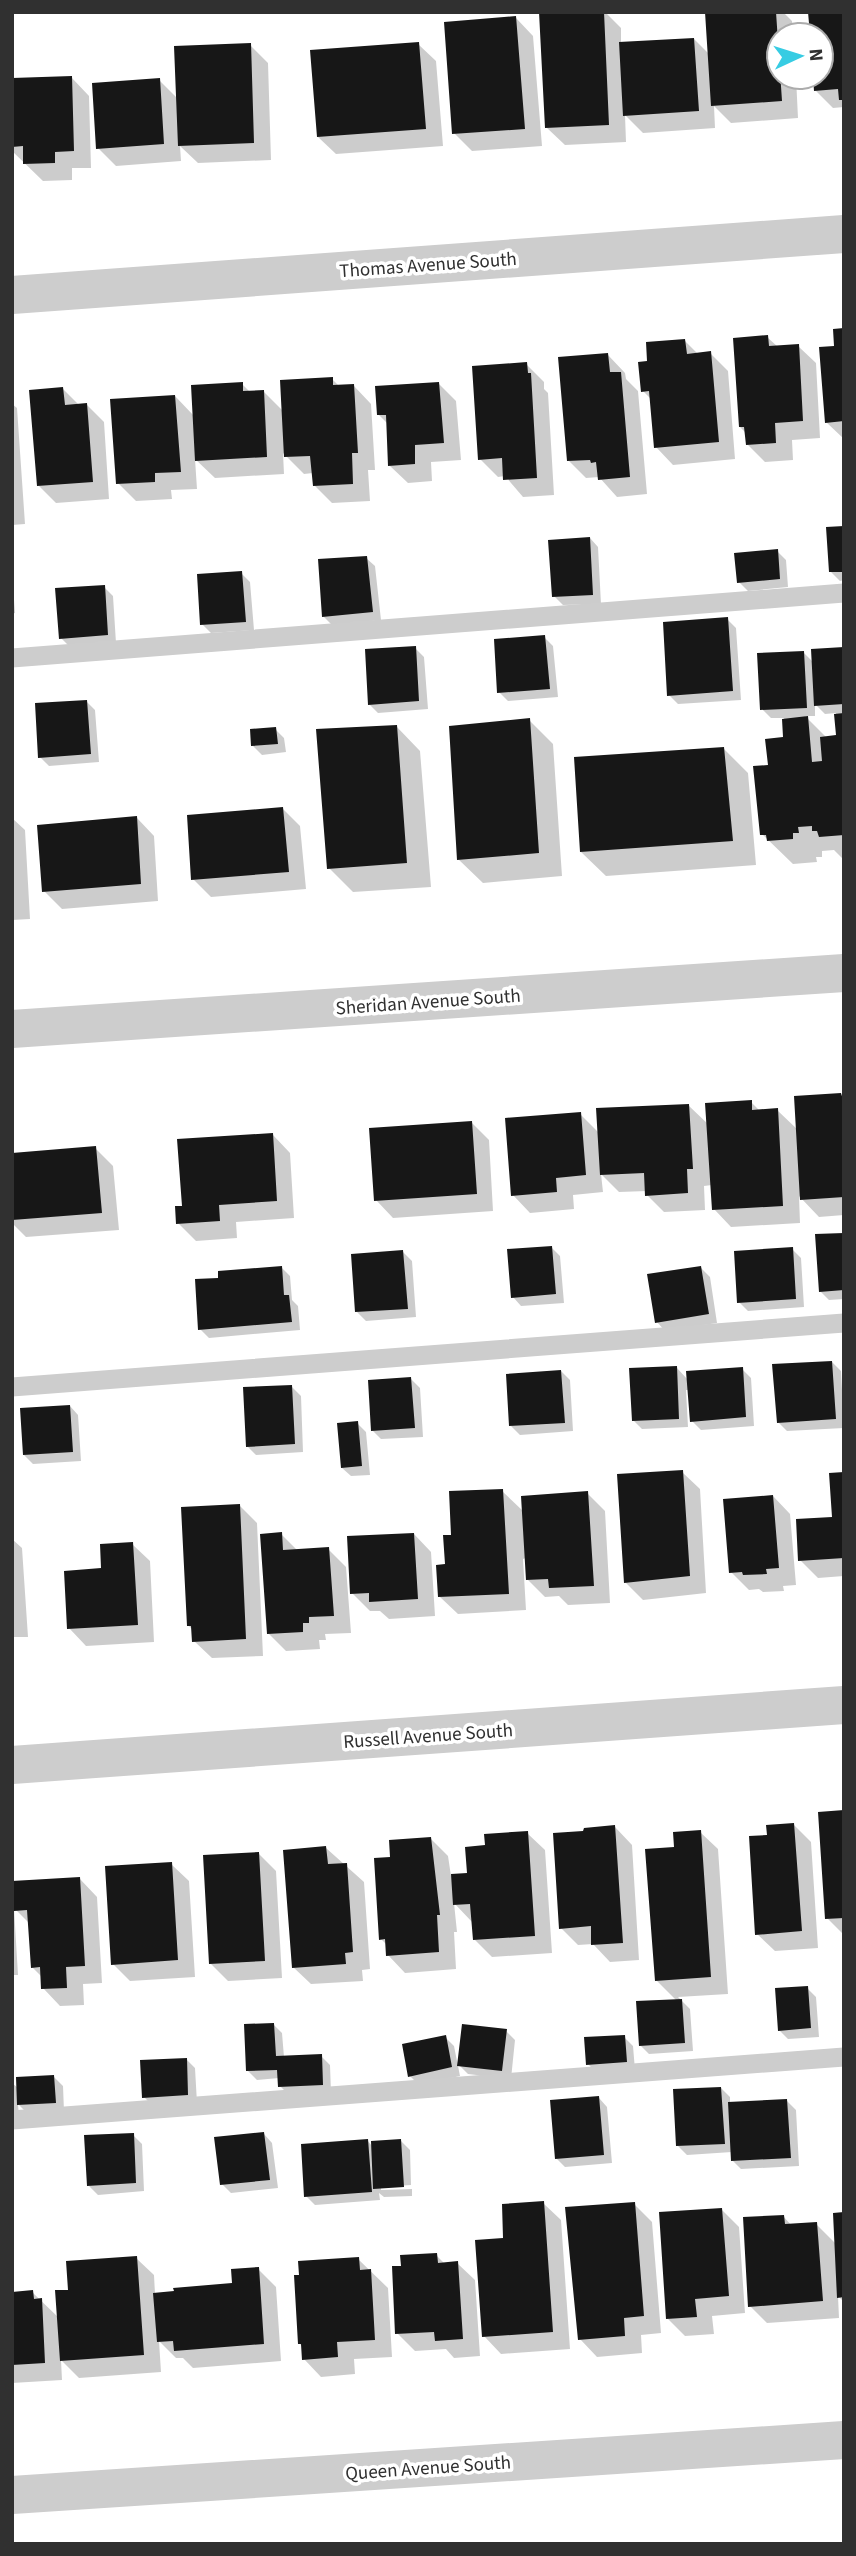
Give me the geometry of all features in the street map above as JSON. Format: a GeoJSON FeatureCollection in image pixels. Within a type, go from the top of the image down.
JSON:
{"type":"FeatureCollection","features":[{"type":"Feature","properties":{"kind":"street","name":"Thomas Avenue South"},"geometry":{"type":"LineString","coordinates":[[12,295],[844,234]]}},
{"type":"Feature","properties":{"kind":"street","name":"Sheridan Avenue South"},"geometry":{"type":"LineString","coordinates":[[12,1029],[844,973]]}},
{"type":"Feature","properties":{"kind":"street","name":"Russell Avenue South"},"geometry":{"type":"LineString","coordinates":[[12,1765],[844,1705]]}},
{"type":"Feature","properties":{"kind":"street","name":"Queen Avenue South"},"geometry":{"type":"LineString","coordinates":[[12,2495],[844,2440]]}},
{"type":"Feature","properties":{"kind":"lane"},"geometry":{"type":"LineString","coordinates":[[12,659],[844,593]]}},
{"type":"Feature","properties":{"kind":"lane"},"geometry":{"type":"LineString","coordinates":[[12,1387],[844,1323]]}},
{"type":"Feature","properties":{"kind":"lane"},"geometry":{"type":"LineString","coordinates":[[12,2120],[844,2057]]}},
{"type":"Feature","properties":{"kind":"building"},"geometry":{"type":"Polygon","coordinates":[[[539,12],[604,12],[609,125],[545,128],[539,12]]]}},
{"type":"Feature","properties":{"kind":"building"},"geometry":{"type":"Polygon","coordinates":[[[705,12],[776,12],[777,21],[765,21],[765,91],[781,91],[782,101],[711,106],[705,12]]]}},
{"type":"Feature","properties":{"kind":"building"},"geometry":{"type":"Polygon","coordinates":[[[808,12],[844,12],[844,100],[839,100],[838,89],[835,89],[835,21],[809,21],[808,12]]]}},
{"type":"Feature","properties":{"kind":"building"},"geometry":{"type":"Polygon","coordinates":[[[516,16],[525,129],[452,134],[444,22],[516,16]]]}},
{"type":"Feature","properties":{"kind":"building"},"geometry":{"type":"Polygon","coordinates":[[[694,38],[699,111],[623,116],[619,42],[694,38]]]}},
{"type":"Feature","properties":{"kind":"building"},"geometry":{"type":"Polygon","coordinates":[[[419,42],[426,129],[317,137],[310,50],[419,42]]]}},
{"type":"Feature","properties":{"kind":"building"},"geometry":{"type":"Polygon","coordinates":[[[251,43],[254,143],[178,146],[174,46],[251,43]]]}},
{"type":"Feature","properties":{"kind":"building"},"geometry":{"type":"Polygon","coordinates":[[[72,76],[74,151],[55,152],[55,163],[23,164],[23,146],[12,147],[12,78],[72,76]]]}},
{"type":"Feature","properties":{"kind":"building"},"geometry":{"type":"Polygon","coordinates":[[[160,78],[164,144],[96,149],[92,83],[160,78]]]}},
{"type":"Feature","properties":{"kind":"building"},"geometry":{"type":"Polygon","coordinates":[[[844,328],[844,421],[825,423],[819,347],[834,346],[833,329],[844,328]]]}},
{"type":"Feature","properties":{"kind":"building"},"geometry":{"type":"Polygon","coordinates":[[[768,335],[769,346],[799,344],[803,421],[775,423],[776,443],[746,445],[744,427],[739,427],[733,338],[768,335]]]}},
{"type":"Feature","properties":{"kind":"building"},"geometry":{"type":"Polygon","coordinates":[[[685,339],[687,354],[711,351],[719,442],[654,448],[649,391],[641,392],[638,362],[647,361],[646,342],[685,339]]]}},
{"type":"Feature","properties":{"kind":"building"},"geometry":{"type":"Polygon","coordinates":[[[608,353],[610,372],[621,372],[630,477],[598,480],[596,462],[567,461],[558,357],[608,353]]]}},
{"type":"Feature","properties":{"kind":"building"},"geometry":{"type":"Polygon","coordinates":[[[527,362],[528,373],[531,373],[537,478],[503,480],[502,458],[478,460],[472,366],[527,362]]]}},
{"type":"Feature","properties":{"kind":"building"},"geometry":{"type":"Polygon","coordinates":[[[333,377],[333,385],[354,384],[358,453],[352,453],[353,484],[313,486],[310,456],[284,457],[280,380],[333,377]]]}},
{"type":"Feature","properties":{"kind":"building"},"geometry":{"type":"Polygon","coordinates":[[[243,382],[243,391],[264,390],[267,457],[195,461],[191,385],[243,382]]]}},
{"type":"Feature","properties":{"kind":"building"},"geometry":{"type":"Polygon","coordinates":[[[439,382],[444,443],[415,445],[415,464],[388,466],[386,415],[377,415],[375,386],[439,382]]]}},
{"type":"Feature","properties":{"kind":"building"},"geometry":{"type":"Polygon","coordinates":[[[63,387],[65,405],[87,403],[93,482],[37,486],[29,390],[63,387]]]}},
{"type":"Feature","properties":{"kind":"building"},"geometry":{"type":"Polygon","coordinates":[[[175,395],[181,472],[155,473],[155,482],[116,484],[110,399],[175,395]]]}},
{"type":"Feature","properties":{"kind":"building"},"geometry":{"type":"Polygon","coordinates":[[[844,526],[844,572],[829,572],[826,527],[844,526]]]}},
{"type":"Feature","properties":{"kind":"building"},"geometry":{"type":"Polygon","coordinates":[[[590,537],[593,595],[552,597],[548,540],[590,537]]]}},
{"type":"Feature","properties":{"kind":"building"},"geometry":{"type":"Polygon","coordinates":[[[778,549],[780,579],[737,583],[734,553],[778,549]]]}},
{"type":"Feature","properties":{"kind":"building"},"geometry":{"type":"Polygon","coordinates":[[[367,556],[373,612],[322,617],[318,559],[367,556]]]}},
{"type":"Feature","properties":{"kind":"building"},"geometry":{"type":"Polygon","coordinates":[[[242,571],[246,622],[200,625],[197,574],[242,571]]]}},
{"type":"Feature","properties":{"kind":"building"},"geometry":{"type":"Polygon","coordinates":[[[105,585],[108,635],[59,639],[55,588],[105,585]]]}},
{"type":"Feature","properties":{"kind":"building"},"geometry":{"type":"Polygon","coordinates":[[[728,617],[733,691],[667,696],[663,622],[728,617]]]}},
{"type":"Feature","properties":{"kind":"building"},"geometry":{"type":"Polygon","coordinates":[[[545,635],[550,689],[497,693],[494,639],[545,635]]]}},
{"type":"Feature","properties":{"kind":"building"},"geometry":{"type":"Polygon","coordinates":[[[416,646],[419,701],[368,705],[365,649],[416,646]]]}},
{"type":"Feature","properties":{"kind":"building"},"geometry":{"type":"Polygon","coordinates":[[[844,647],[844,704],[814,706],[811,649],[844,647]]]}},
{"type":"Feature","properties":{"kind":"building"},"geometry":{"type":"Polygon","coordinates":[[[804,651],[807,708],[760,710],[757,653],[804,651]]]}},
{"type":"Feature","properties":{"kind":"building"},"geometry":{"type":"Polygon","coordinates":[[[87,700],[91,754],[38,758],[35,703],[87,700]]]}},
{"type":"Feature","properties":{"kind":"building"},"geometry":{"type":"Polygon","coordinates":[[[844,713],[844,835],[819,837],[817,831],[812,831],[812,826],[798,827],[799,833],[793,833],[793,839],[767,841],[766,835],[760,835],[753,766],[768,765],[765,739],[783,737],[782,719],[808,716],[812,762],[822,761],[820,737],[836,735],[834,714],[844,713]]]}},
{"type":"Feature","properties":{"kind":"building"},"geometry":{"type":"Polygon","coordinates":[[[530,718],[539,853],[457,860],[449,726],[530,718]]]}},
{"type":"Feature","properties":{"kind":"building"},"geometry":{"type":"Polygon","coordinates":[[[397,725],[407,863],[327,869],[316,729],[397,725]]]}},
{"type":"Feature","properties":{"kind":"building"},"geometry":{"type":"Polygon","coordinates":[[[276,727],[278,744],[251,746],[250,729],[276,727]]]}},
{"type":"Feature","properties":{"kind":"building"},"geometry":{"type":"Polygon","coordinates":[[[724,747],[733,841],[580,852],[574,757],[724,747]]]}},
{"type":"Feature","properties":{"kind":"building"},"geometry":{"type":"Polygon","coordinates":[[[283,807],[289,872],[191,880],[187,815],[283,807]]]}},
{"type":"Feature","properties":{"kind":"building"},"geometry":{"type":"Polygon","coordinates":[[[137,816],[141,884],[42,892],[37,825],[137,816]]]}},
{"type":"Feature","properties":{"kind":"building"},"geometry":{"type":"Polygon","coordinates":[[[841,1093],[844,1103],[844,1197],[800,1200],[794,1096],[841,1093]]]}},
{"type":"Feature","properties":{"kind":"building"},"geometry":{"type":"Polygon","coordinates":[[[752,1100],[752,1110],[778,1108],[783,1206],[712,1210],[705,1103],[752,1100]]]}},
{"type":"Feature","properties":{"kind":"building"},"geometry":{"type":"Polygon","coordinates":[[[689,1104],[693,1169],[687,1169],[688,1193],[645,1196],[644,1173],[600,1175],[596,1108],[689,1104]]]}},
{"type":"Feature","properties":{"kind":"building"},"geometry":{"type":"Polygon","coordinates":[[[581,1112],[586,1175],[556,1178],[557,1192],[511,1196],[505,1118],[581,1112]]]}},
{"type":"Feature","properties":{"kind":"building"},"geometry":{"type":"Polygon","coordinates":[[[472,1121],[477,1194],[374,1201],[369,1128],[472,1121]]]}},
{"type":"Feature","properties":{"kind":"building"},"geometry":{"type":"Polygon","coordinates":[[[273,1133],[277,1201],[219,1205],[220,1221],[176,1224],[175,1206],[182,1206],[177,1139],[273,1133]]]}},
{"type":"Feature","properties":{"kind":"building"},"geometry":{"type":"Polygon","coordinates":[[[96,1146],[102,1213],[12,1220],[12,1153],[96,1146]]]}},
{"type":"Feature","properties":{"kind":"building"},"geometry":{"type":"Polygon","coordinates":[[[844,1233],[844,1290],[819,1292],[815,1234],[844,1233]]]}},
{"type":"Feature","properties":{"kind":"building"},"geometry":{"type":"Polygon","coordinates":[[[552,1246],[556,1294],[511,1298],[507,1249],[552,1246]]]}},
{"type":"Feature","properties":{"kind":"building"},"geometry":{"type":"Polygon","coordinates":[[[793,1247],[796,1299],[737,1303],[734,1251],[793,1247]]]}},
{"type":"Feature","properties":{"kind":"building"},"geometry":{"type":"Polygon","coordinates":[[[403,1250],[408,1309],[355,1312],[351,1254],[403,1250]]]}},
{"type":"Feature","properties":{"kind":"building"},"geometry":{"type":"Polygon","coordinates":[[[282,1266],[284,1295],[289,1295],[292,1322],[198,1330],[195,1279],[218,1278],[218,1271],[282,1266]]]}},
{"type":"Feature","properties":{"kind":"building"},"geometry":{"type":"Polygon","coordinates":[[[701,1266],[709,1314],[655,1323],[647,1274],[701,1266]]]}},
{"type":"Feature","properties":{"kind":"building"},"geometry":{"type":"Polygon","coordinates":[[[832,1361],[836,1419],[777,1423],[772,1364],[832,1361]]]}},
{"type":"Feature","properties":{"kind":"building"},"geometry":{"type":"Polygon","coordinates":[[[677,1366],[679,1419],[632,1421],[629,1368],[677,1366]]]}},
{"type":"Feature","properties":{"kind":"building"},"geometry":{"type":"Polygon","coordinates":[[[743,1367],[746,1417],[690,1422],[686,1371],[743,1367]]]}},
{"type":"Feature","properties":{"kind":"building"},"geometry":{"type":"Polygon","coordinates":[[[561,1370],[565,1423],[509,1426],[506,1374],[561,1370]]]}},
{"type":"Feature","properties":{"kind":"building"},"geometry":{"type":"Polygon","coordinates":[[[411,1377],[415,1428],[371,1431],[368,1380],[411,1377]]]}},
{"type":"Feature","properties":{"kind":"building"},"geometry":{"type":"Polygon","coordinates":[[[292,1385],[295,1444],[246,1447],[243,1387],[292,1385]]]}},
{"type":"Feature","properties":{"kind":"building"},"geometry":{"type":"Polygon","coordinates":[[[70,1405],[73,1452],[23,1455],[20,1408],[70,1405]]]}},
{"type":"Feature","properties":{"kind":"building"},"geometry":{"type":"Polygon","coordinates":[[[358,1421],[362,1466],[341,1468],[337,1423],[358,1421]]]}},
{"type":"Feature","properties":{"kind":"building"},"geometry":{"type":"Polygon","coordinates":[[[683,1470],[690,1576],[624,1583],[617,1474],[683,1470]]]}},
{"type":"Feature","properties":{"kind":"building"},"geometry":{"type":"Polygon","coordinates":[[[844,1472],[844,1558],[798,1561],[796,1519],[832,1517],[829,1473],[844,1472]]]}},
{"type":"Feature","properties":{"kind":"building"},"geometry":{"type":"Polygon","coordinates":[[[503,1489],[509,1594],[438,1597],[436,1565],[445,1564],[443,1535],[451,1535],[449,1491],[503,1489]]]}},
{"type":"Feature","properties":{"kind":"building"},"geometry":{"type":"Polygon","coordinates":[[[588,1491],[594,1586],[549,1588],[548,1579],[526,1580],[521,1496],[588,1491]]]}},
{"type":"Feature","properties":{"kind":"building"},"geometry":{"type":"Polygon","coordinates":[[[773,1495],[779,1568],[766,1569],[767,1574],[729,1573],[723,1499],[773,1495]]]}},
{"type":"Feature","properties":{"kind":"building"},"geometry":{"type":"Polygon","coordinates":[[[240,1504],[246,1639],[192,1642],[191,1626],[187,1626],[181,1507],[240,1504]]]}},
{"type":"Feature","properties":{"kind":"building"},"geometry":{"type":"Polygon","coordinates":[[[282,1532],[283,1550],[329,1547],[334,1616],[309,1617],[309,1623],[303,1623],[303,1632],[267,1634],[260,1534],[282,1532]]]}},
{"type":"Feature","properties":{"kind":"building"},"geometry":{"type":"Polygon","coordinates":[[[414,1533],[418,1599],[369,1602],[369,1593],[350,1594],[347,1536],[414,1533]]]}},
{"type":"Feature","properties":{"kind":"building"},"geometry":{"type":"Polygon","coordinates":[[[133,1542],[138,1625],[67,1629],[64,1571],[101,1568],[100,1544],[133,1542]]]}},
{"type":"Feature","properties":{"kind":"building"},"geometry":{"type":"Polygon","coordinates":[[[844,1810],[844,1918],[825,1919],[818,1812],[844,1810]]]}},
{"type":"Feature","properties":{"kind":"building"},"geometry":{"type":"Polygon","coordinates":[[[794,1823],[802,1931],[755,1935],[749,1836],[767,1835],[766,1825],[794,1823]]]}},
{"type":"Feature","properties":{"kind":"building"},"geometry":{"type":"Polygon","coordinates":[[[615,1825],[623,1943],[591,1945],[591,1926],[559,1929],[553,1833],[615,1825]]]}},
{"type":"Feature","properties":{"kind":"building"},"geometry":{"type":"Polygon","coordinates":[[[701,1830],[711,1977],[655,1981],[645,1849],[674,1847],[673,1832],[701,1830]]]}},
{"type":"Feature","properties":{"kind":"building"},"geometry":{"type":"Polygon","coordinates":[[[528,1831],[535,1936],[473,1940],[470,1904],[453,1905],[451,1874],[467,1873],[465,1847],[485,1845],[484,1834],[528,1831]]]}},
{"type":"Feature","properties":{"kind":"building"},"geometry":{"type":"Polygon","coordinates":[[[431,1837],[440,1915],[437,1915],[439,1952],[386,1956],[385,1939],[379,1940],[374,1858],[390,1857],[389,1840],[431,1837]]]}},
{"type":"Feature","properties":{"kind":"building"},"geometry":{"type":"Polygon","coordinates":[[[326,1846],[328,1864],[347,1863],[353,1952],[345,1953],[346,1964],[292,1968],[283,1850],[326,1846]]]}},
{"type":"Feature","properties":{"kind":"building"},"geometry":{"type":"Polygon","coordinates":[[[259,1852],[265,1961],[209,1964],[203,1855],[259,1852]]]}},
{"type":"Feature","properties":{"kind":"building"},"geometry":{"type":"Polygon","coordinates":[[[172,1862],[178,1960],[111,1965],[105,1866],[172,1862]]]}},
{"type":"Feature","properties":{"kind":"building"},"geometry":{"type":"Polygon","coordinates":[[[80,1877],[85,1966],[66,1967],[67,1988],[41,1989],[40,1967],[31,1968],[27,1910],[14,1911],[12,1881],[80,1877]]]}},
{"type":"Feature","properties":{"kind":"building"},"geometry":{"type":"Polygon","coordinates":[[[808,1986],[811,2028],[778,2031],[775,1988],[808,1986]]]}},
{"type":"Feature","properties":{"kind":"building"},"geometry":{"type":"Polygon","coordinates":[[[682,1999],[685,2043],[639,2046],[636,2001],[682,1999]]]}},
{"type":"Feature","properties":{"kind":"building"},"geometry":{"type":"Polygon","coordinates":[[[274,2023],[276,2056],[322,2054],[323,2085],[278,2087],[277,2070],[246,2071],[244,2024],[274,2023]]]}},
{"type":"Feature","properties":{"kind":"building"},"geometry":{"type":"Polygon","coordinates":[[[462,2024],[507,2029],[502,2071],[457,2066],[462,2024]]]}},
{"type":"Feature","properties":{"kind":"building"},"geometry":{"type":"Polygon","coordinates":[[[446,2035],[452,2067],[408,2077],[402,2044],[446,2035]]]}},
{"type":"Feature","properties":{"kind":"building"},"geometry":{"type":"Polygon","coordinates":[[[625,2035],[627,2062],[586,2065],[584,2037],[625,2035]]]}},
{"type":"Feature","properties":{"kind":"building"},"geometry":{"type":"Polygon","coordinates":[[[187,2058],[188,2095],[142,2098],[140,2060],[187,2058]]]}},
{"type":"Feature","properties":{"kind":"building"},"geometry":{"type":"Polygon","coordinates":[[[54,2075],[56,2103],[17,2105],[16,2077],[54,2075]]]}},
{"type":"Feature","properties":{"kind":"building"},"geometry":{"type":"Polygon","coordinates":[[[721,2087],[725,2144],[676,2146],[673,2089],[721,2087]]]}},
{"type":"Feature","properties":{"kind":"building"},"geometry":{"type":"Polygon","coordinates":[[[599,2096],[604,2155],[555,2159],[550,2100],[599,2096]]]}},
{"type":"Feature","properties":{"kind":"building"},"geometry":{"type":"Polygon","coordinates":[[[787,2099],[791,2158],[731,2161],[728,2102],[787,2099]]]}},
{"type":"Feature","properties":{"kind":"building"},"geometry":{"type":"Polygon","coordinates":[[[264,2132],[270,2180],[220,2185],[214,2137],[264,2132]]]}},
{"type":"Feature","properties":{"kind":"building"},"geometry":{"type":"Polygon","coordinates":[[[134,2133],[136,2183],[87,2186],[84,2135],[134,2133]]]}},
{"type":"Feature","properties":{"kind":"building"},"geometry":{"type":"Polygon","coordinates":[[[368,2139],[372,2192],[304,2197],[301,2144],[368,2139]]]}},
{"type":"Feature","properties":{"kind":"building"},"geometry":{"type":"Polygon","coordinates":[[[401,2139],[404,2187],[373,2189],[371,2141],[401,2139]]]}},
{"type":"Feature","properties":{"kind":"building"},"geometry":{"type":"Polygon","coordinates":[[[544,2201],[553,2332],[482,2337],[475,2240],[503,2238],[502,2204],[544,2201]]]}},
{"type":"Feature","properties":{"kind":"building"},"geometry":{"type":"Polygon","coordinates":[[[635,2202],[644,2316],[624,2318],[625,2336],[578,2340],[565,2207],[635,2202]]]}},
{"type":"Feature","properties":{"kind":"building"},"geometry":{"type":"Polygon","coordinates":[[[722,2208],[729,2296],[695,2299],[697,2317],[666,2319],[659,2212],[722,2208]]]}},
{"type":"Feature","properties":{"kind":"building"},"geometry":{"type":"Polygon","coordinates":[[[844,2212],[844,2297],[837,2298],[833,2213],[844,2212]]]}},
{"type":"Feature","properties":{"kind":"building"},"geometry":{"type":"Polygon","coordinates":[[[784,2215],[785,2224],[817,2222],[823,2301],[748,2307],[743,2217],[784,2215]]]}},
{"type":"Feature","properties":{"kind":"building"},"geometry":{"type":"Polygon","coordinates":[[[437,2253],[438,2263],[458,2261],[463,2339],[435,2341],[434,2332],[395,2334],[392,2266],[401,2266],[400,2255],[437,2253]]]}},
{"type":"Feature","properties":{"kind":"building"},"geometry":{"type":"Polygon","coordinates":[[[137,2256],[144,2355],[60,2361],[55,2290],[68,2290],[66,2261],[137,2256]]]}},
{"type":"Feature","properties":{"kind":"building"},"geometry":{"type":"Polygon","coordinates":[[[359,2257],[360,2270],[371,2269],[375,2340],[337,2342],[338,2357],[302,2360],[301,2344],[298,2344],[294,2275],[299,2275],[298,2261],[359,2257]]]}},
{"type":"Feature","properties":{"kind":"building"},"geometry":{"type":"Polygon","coordinates":[[[259,2267],[264,2344],[174,2351],[173,2341],[157,2342],[153,2293],[174,2291],[173,2288],[232,2283],[231,2269],[259,2267]]]}},
{"type":"Feature","properties":{"kind":"building"},"geometry":{"type":"Polygon","coordinates":[[[33,2290],[34,2299],[42,2298],[45,2363],[12,2365],[12,2292],[33,2290]]]}}]}
